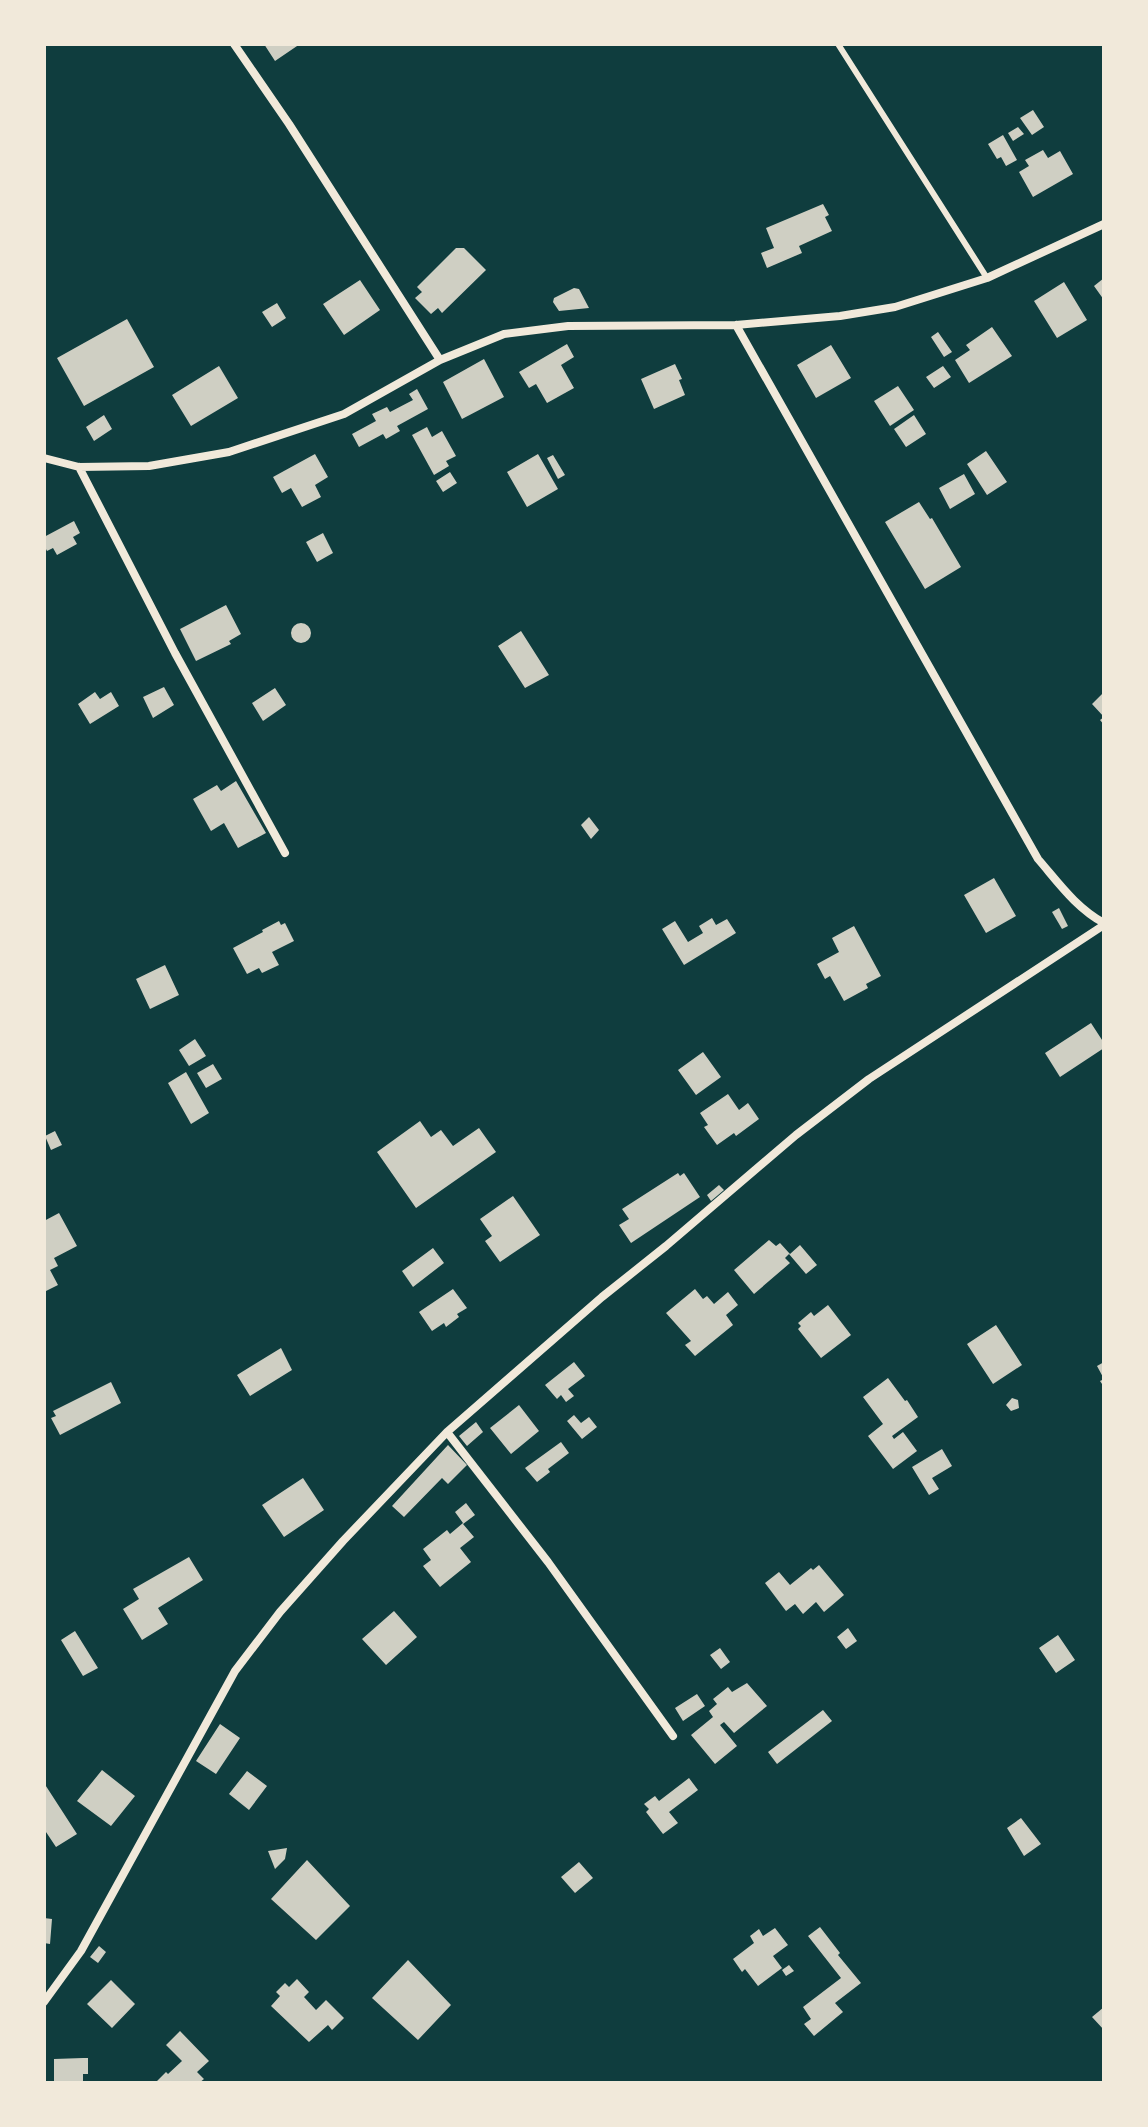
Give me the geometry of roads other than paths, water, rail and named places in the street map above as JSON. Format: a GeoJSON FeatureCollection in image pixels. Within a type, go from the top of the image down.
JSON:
{"type":"FeatureCollection","features":[{"type":"Feature","properties":{"kind":"street"},"geometry":{"type":"LineString","coordinates":[[234,44],[440,360]]}},
{"type":"Feature","properties":{"kind":"street"},"geometry":{"type":"LineString","coordinates":[[44,458],[79,467],[149,466],[229,452],[344,414],[440,360],[504,334],[568,326],[736,325],[840,316],[895,307],[987,278],[1104,224]]}},
{"type":"Feature","properties":{"kind":"street"},"geometry":{"type":"LineString","coordinates":[[44,2002],[81,1951],[235,1671],[301,1588],[447,1432],[796,1135],[869,1079],[1104,924],[1077,905],[1038,859],[736,325]]}},
{"type":"Feature","properties":{"kind":"street"},"geometry":{"type":"LineString","coordinates":[[79,467],[175,653],[285,853]]}},
{"type":"Feature","properties":{"kind":"street"},"geometry":{"type":"LineString","coordinates":[[447,1432],[548,1562],[673,1736]]}},
{"type":"Feature","properties":{"kind":"lane"},"geometry":{"type":"LineString","coordinates":[[838,44],[987,278]]}}]}
